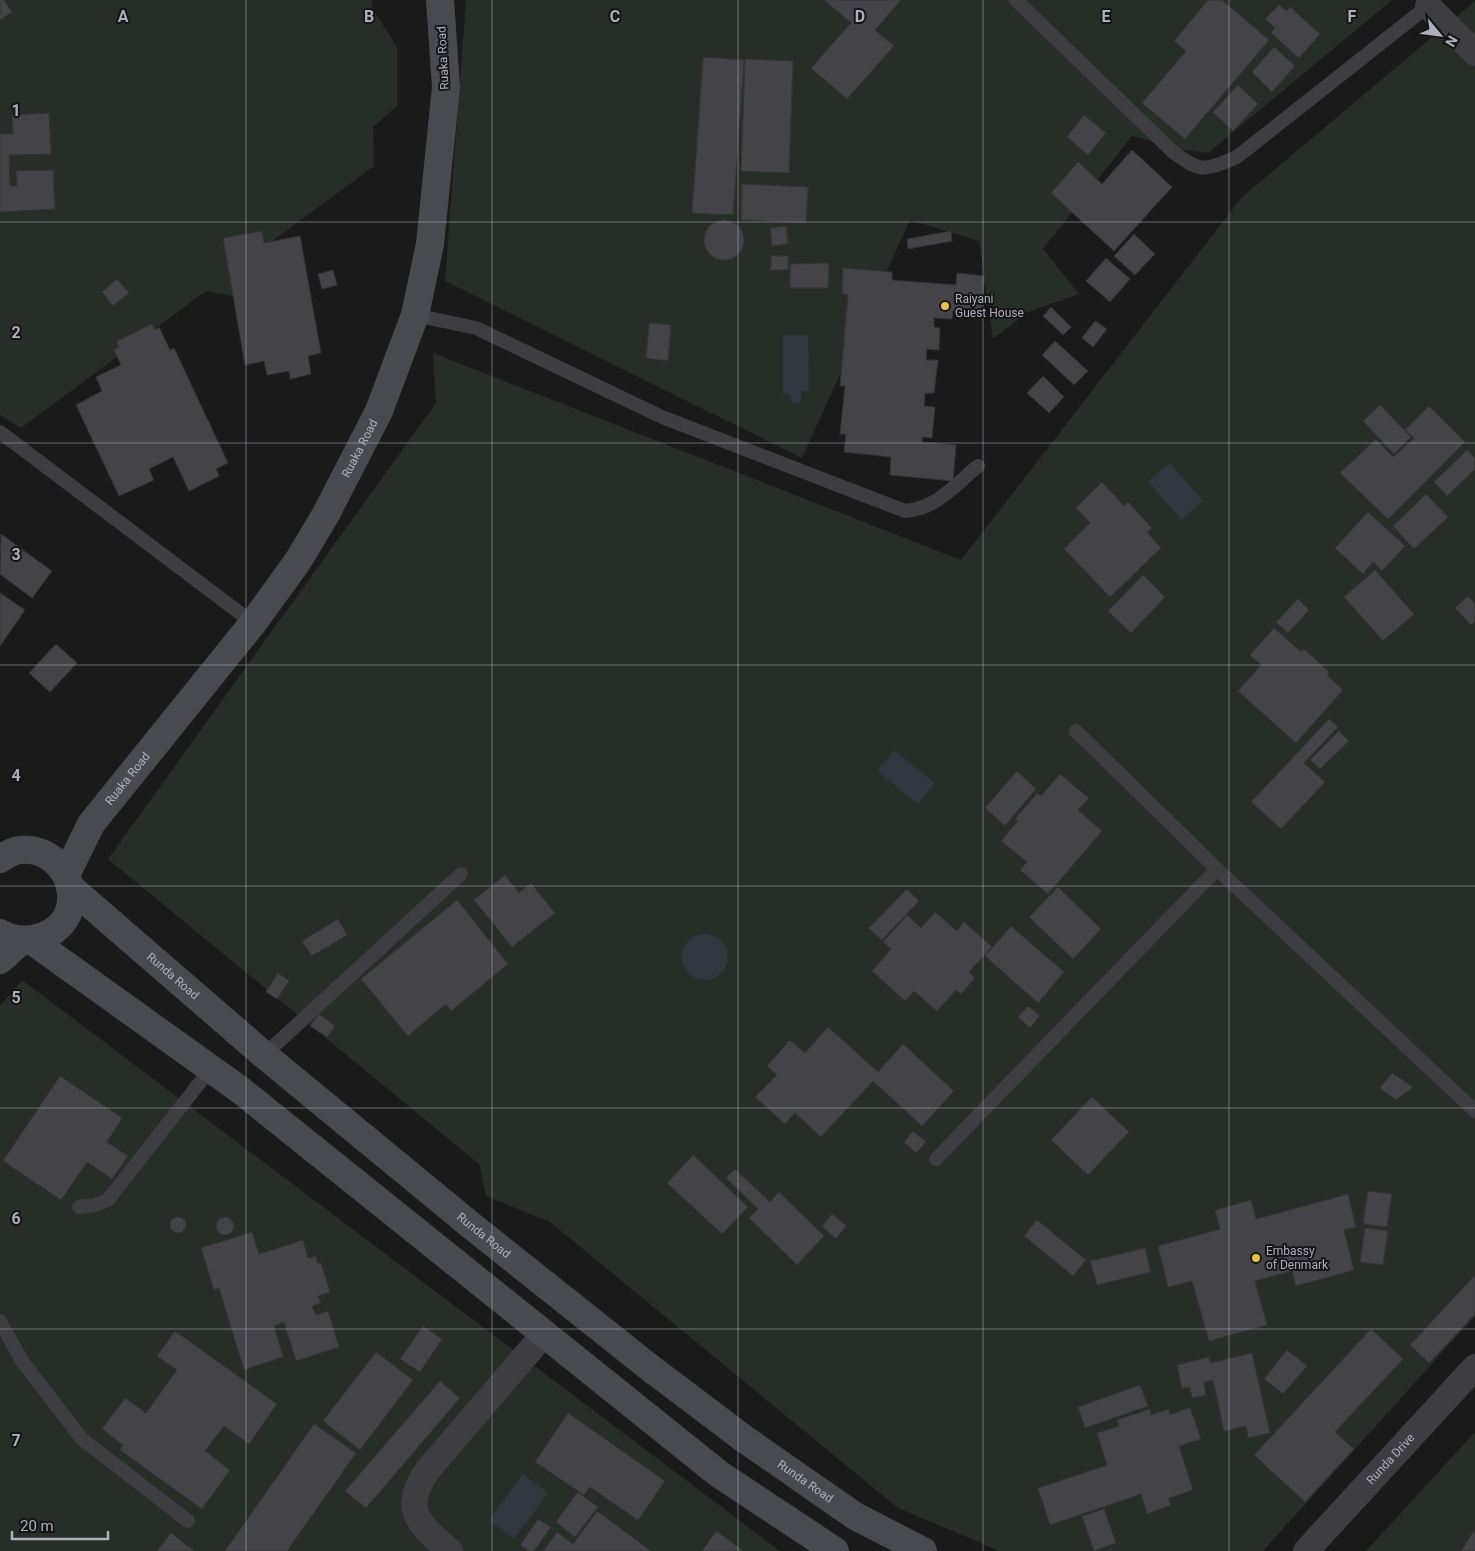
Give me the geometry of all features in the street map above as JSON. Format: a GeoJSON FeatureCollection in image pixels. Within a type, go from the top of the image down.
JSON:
{"type":"FeatureCollection","features":[{"type":"Feature","properties":{"kind":"street","name":"Ruaka Road"},"geometry":{"type":"LineString","coordinates":[[17,938],[48,934],[59,925],[71,902],[68,881],[91,824],[253,623],[298,561],[326,514],[379,412],[415,315],[430,244],[446,88],[440,0]]}},
{"type":"Feature","properties":{"kind":"street"},"geometry":{"type":"LineString","coordinates":[[1432,3],[1475,53]]}},
{"type":"Feature","properties":{"kind":"street","name":"Ruaka Road"},"geometry":{"type":"LineString","coordinates":[[12,851],[91,824]]}},
{"type":"Feature","properties":{"kind":"street","name":"Runda Road"},"geometry":{"type":"LineString","coordinates":[[12,851],[48,855],[58,864],[68,881],[264,1055],[480,1233],[742,1438],[855,1516],[922,1551]]}},
{"type":"Feature","properties":{"kind":"street"},"geometry":{"type":"LineString","coordinates":[[0,960],[17,938],[212,1067],[719,1474],[835,1551]]}},
{"type":"Feature","properties":{"kind":"street"},"geometry":{"type":"LineString","coordinates":[[450,1551],[417,1518],[414,1499],[417,1486],[427,1471],[544,1334]]}},
{"type":"Feature","properties":{"kind":"street","name":"Runda Drive"},"geometry":{"type":"LineString","coordinates":[[1306,1551],[1475,1368]]}},
{"type":"Feature","properties":{"kind":"lane"},"geometry":{"type":"LineString","coordinates":[[1016,0],[1172,151],[1190,165],[1208,169],[1237,157],[1432,3]]}},
{"type":"Feature","properties":{"kind":"lane"},"geometry":{"type":"LineString","coordinates":[[415,315],[476,328],[662,417],[905,511],[919,510],[933,504],[978,466]]}},
{"type":"Feature","properties":{"kind":"lane"},"geometry":{"type":"LineString","coordinates":[[0,432],[253,623]]}},
{"type":"Feature","properties":{"kind":"lane"},"geometry":{"type":"LineString","coordinates":[[1076,731],[1217,869],[1475,1111]]}},
{"type":"Feature","properties":{"kind":"lane"},"geometry":{"type":"LineString","coordinates":[[936,1160],[1217,869]]}},
{"type":"Feature","properties":{"kind":"lane"},"geometry":{"type":"LineString","coordinates":[[264,1055],[460,874]]}},
{"type":"Feature","properties":{"kind":"lane"},"geometry":{"type":"LineString","coordinates":[[78,1207],[95,1205],[108,1200],[212,1067]]}},
{"type":"Feature","properties":{"kind":"lane"},"geometry":{"type":"LineString","coordinates":[[0,1321],[22,1361],[82,1439],[188,1521]]}},
{"type":"Feature","properties":{"kind":"shaded area"},"geometry":{"type":"Polygon","coordinates":[[[0,0],[372,0],[372,8],[397,47],[397,106],[373,127],[374,166],[232,271],[233,296],[206,291],[21,428],[0,415],[0,0]]]}},
{"type":"Feature","properties":{"kind":"shaded area"},"geometry":{"type":"Polygon","coordinates":[[[466,0],[1392,0],[1208,153],[1185,150],[1132,136],[1043,249],[1079,294],[1028,312],[993,339],[979,241],[910,220],[802,458],[445,281],[466,0]]]}},
{"type":"Feature","properties":{"kind":"shaded area"},"geometry":{"type":"Polygon","coordinates":[[[1475,1],[1475,1316],[1263,1551],[1000,1551],[898,1508],[550,1222],[486,1196],[479,1164],[108,859],[436,403],[433,353],[961,560],[1242,197],[1475,1]]]}},
{"type":"Feature","properties":{"kind":"shaded area"},"geometry":{"type":"Polygon","coordinates":[[[783,335],[808,335],[809,391],[801,391],[801,403],[791,403],[790,394],[783,394],[783,335]]]}},
{"type":"Feature","properties":{"kind":"shaded area"},"geometry":{"type":"Polygon","coordinates":[[[1170,463],[1203,501],[1181,520],[1148,481],[1170,463]]]}},
{"type":"Feature","properties":{"kind":"shaded area"},"geometry":{"type":"Polygon","coordinates":[[[894,750],[935,783],[918,804],[877,771],[894,750]]]}},
{"type":"Feature","properties":{"kind":"shaded area"},"geometry":{"type":"Polygon","coordinates":[[[701,934],[709,934],[718,938],[724,944],[728,957],[724,970],[718,976],[709,980],[701,980],[692,976],[686,970],[682,961],[682,953],[686,944],[692,938],[701,934]]]}},
{"type":"Feature","properties":{"kind":"shaded area"},"geometry":{"type":"Polygon","coordinates":[[[22,980],[780,1551],[0,1551],[0,1006],[22,980]]]}},
{"type":"Feature","properties":{"kind":"shaded area"},"geometry":{"type":"Polygon","coordinates":[[[1475,1432],[1475,1551],[1366,1551],[1475,1432]]]}},
{"type":"Feature","properties":{"kind":"shaded area"},"geometry":{"type":"Polygon","coordinates":[[[523,1474],[548,1493],[514,1539],[489,1520],[523,1474]]]}},
{"type":"Feature","properties":{"kind":"building"},"geometry":{"type":"Polygon","coordinates":[[[0,0],[4,0],[12,12],[0,20],[0,0]]]}},
{"type":"Feature","properties":{"kind":"building"},"geometry":{"type":"Polygon","coordinates":[[[824,0],[901,0],[875,30],[894,46],[847,99],[811,68],[851,23],[824,0]]]}},
{"type":"Feature","properties":{"kind":"building"},"geometry":{"type":"Polygon","coordinates":[[[1208,0],[1222,0],[1269,40],[1185,139],[1142,103],[1186,51],[1174,41],[1208,0]]]}},
{"type":"Feature","properties":{"kind":"building"},"geometry":{"type":"Polygon","coordinates":[[[1279,5],[1287,11],[1290,7],[1320,34],[1299,58],[1271,33],[1275,28],[1265,19],[1279,5]]]}},
{"type":"Feature","properties":{"kind":"building"},"geometry":{"type":"Polygon","coordinates":[[[1274,47],[1295,66],[1272,92],[1252,72],[1274,47]]]}},
{"type":"Feature","properties":{"kind":"building"},"geometry":{"type":"Polygon","coordinates":[[[703,57],[744,60],[733,215],[692,213],[703,57]]]}},
{"type":"Feature","properties":{"kind":"building"},"geometry":{"type":"Polygon","coordinates":[[[745,59],[793,61],[789,173],[741,171],[745,59]]]}},
{"type":"Feature","properties":{"kind":"building"},"geometry":{"type":"Polygon","coordinates":[[[1238,85],[1258,104],[1233,131],[1213,112],[1238,85]]]}},
{"type":"Feature","properties":{"kind":"building"},"geometry":{"type":"Polygon","coordinates":[[[49,113],[51,154],[9,155],[10,186],[17,186],[16,171],[53,170],[55,209],[0,212],[0,134],[13,134],[12,115],[49,113]]]}},
{"type":"Feature","properties":{"kind":"building"},"geometry":{"type":"Polygon","coordinates":[[[1084,115],[1106,133],[1088,155],[1067,137],[1084,115]]]}},
{"type":"Feature","properties":{"kind":"building"},"geometry":{"type":"Polygon","coordinates":[[[1132,150],[1172,187],[1114,251],[1051,193],[1078,162],[1102,184],[1132,150]]]}},
{"type":"Feature","properties":{"kind":"building"},"geometry":{"type":"Polygon","coordinates":[[[742,184],[808,187],[806,223],[741,220],[742,184]]]}},
{"type":"Feature","properties":{"kind":"building"},"geometry":{"type":"Polygon","coordinates":[[[728,220],[735,223],[741,229],[744,240],[743,248],[735,257],[728,260],[720,260],[713,257],[705,248],[704,236],[707,229],[716,221],[728,220]]]}},
{"type":"Feature","properties":{"kind":"building"},"geometry":{"type":"Polygon","coordinates":[[[786,226],[788,244],[772,246],[770,228],[786,226]]]}},
{"type":"Feature","properties":{"kind":"building"},"geometry":{"type":"Polygon","coordinates":[[[262,231],[264,243],[300,236],[321,353],[308,356],[311,374],[290,379],[289,371],[267,375],[264,361],[245,365],[223,238],[262,231]]]}},
{"type":"Feature","properties":{"kind":"building"},"geometry":{"type":"Polygon","coordinates":[[[951,231],[952,241],[908,249],[907,239],[951,231]]]}},
{"type":"Feature","properties":{"kind":"building"},"geometry":{"type":"Polygon","coordinates":[[[1134,234],[1155,254],[1135,275],[1114,256],[1134,234]]]}},
{"type":"Feature","properties":{"kind":"building"},"geometry":{"type":"Polygon","coordinates":[[[771,256],[788,256],[788,270],[771,270],[771,256]]]}},
{"type":"Feature","properties":{"kind":"building"},"geometry":{"type":"Polygon","coordinates":[[[1106,258],[1130,279],[1110,302],[1086,281],[1106,258]]]}},
{"type":"Feature","properties":{"kind":"building"},"geometry":{"type":"Polygon","coordinates":[[[829,263],[828,288],[790,288],[790,264],[829,263]]]}},
{"type":"Feature","properties":{"kind":"building"},"geometry":{"type":"Polygon","coordinates":[[[843,268],[892,272],[892,280],[956,285],[957,273],[985,276],[981,313],[953,311],[952,319],[934,318],[934,327],[940,328],[939,350],[927,349],[926,360],[938,360],[934,393],[925,393],[924,406],[935,407],[932,438],[922,437],[922,442],[956,445],[953,481],[890,475],[891,457],[844,452],[846,434],[840,434],[845,386],[840,386],[848,295],[842,294],[843,268]]]}},
{"type":"Feature","properties":{"kind":"building"},"geometry":{"type":"Polygon","coordinates":[[[333,270],[337,285],[322,289],[318,274],[333,270]]]}},
{"type":"Feature","properties":{"kind":"building"},"geometry":{"type":"Polygon","coordinates":[[[117,279],[129,293],[113,306],[102,292],[117,279]]]}},
{"type":"Feature","properties":{"kind":"building"},"geometry":{"type":"Polygon","coordinates":[[[1051,307],[1071,327],[1063,335],[1043,316],[1051,307]]]}},
{"type":"Feature","properties":{"kind":"building"},"geometry":{"type":"Polygon","coordinates":[[[1095,321],[1107,329],[1093,347],[1082,338],[1095,321]]]}},
{"type":"Feature","properties":{"kind":"building"},"geometry":{"type":"Polygon","coordinates":[[[649,323],[671,325],[668,361],[646,358],[649,323]]]}},
{"type":"Feature","properties":{"kind":"building"},"geometry":{"type":"Polygon","coordinates":[[[152,324],[155,330],[159,327],[170,350],[174,348],[228,463],[216,469],[219,476],[189,491],[173,457],[149,469],[154,480],[119,496],[76,405],[102,391],[96,377],[121,365],[114,350],[119,347],[117,341],[152,324]]]}},
{"type":"Feature","properties":{"kind":"building"},"geometry":{"type":"Polygon","coordinates":[[[1055,341],[1088,371],[1074,385],[1042,355],[1055,341]]]}},
{"type":"Feature","properties":{"kind":"building"},"geometry":{"type":"Polygon","coordinates":[[[1043,376],[1064,397],[1049,413],[1027,393],[1043,376]]]}},
{"type":"Feature","properties":{"kind":"building"},"geometry":{"type":"Polygon","coordinates":[[[1380,405],[1411,437],[1394,454],[1363,421],[1380,405]]]}},
{"type":"Feature","properties":{"kind":"building"},"geometry":{"type":"Polygon","coordinates":[[[1429,406],[1465,442],[1388,519],[1340,473],[1376,439],[1393,457],[1414,438],[1405,430],[1429,406]]]}},
{"type":"Feature","properties":{"kind":"building"},"geometry":{"type":"Polygon","coordinates":[[[1467,450],[1475,458],[1475,469],[1447,496],[1434,482],[1467,450]]]}},
{"type":"Feature","properties":{"kind":"building"},"geometry":{"type":"Polygon","coordinates":[[[1102,482],[1124,506],[1128,502],[1152,528],[1147,532],[1161,548],[1110,597],[1064,549],[1090,523],[1076,508],[1102,482]]]}},
{"type":"Feature","properties":{"kind":"building"},"geometry":{"type":"Polygon","coordinates":[[[1426,494],[1448,517],[1414,549],[1393,526],[1426,494]]]}},
{"type":"Feature","properties":{"kind":"building"},"geometry":{"type":"Polygon","coordinates":[[[1368,512],[1405,546],[1382,571],[1373,562],[1363,574],[1335,548],[1368,512]]]}},
{"type":"Feature","properties":{"kind":"building"},"geometry":{"type":"Polygon","coordinates":[[[1,534],[52,571],[32,598],[0,574],[1,534]]]}},
{"type":"Feature","properties":{"kind":"building"},"geometry":{"type":"Polygon","coordinates":[[[1375,570],[1414,614],[1383,641],[1344,597],[1375,570]]]}},
{"type":"Feature","properties":{"kind":"building"},"geometry":{"type":"Polygon","coordinates":[[[1143,575],[1165,597],[1131,633],[1108,611],[1143,575]]]}},
{"type":"Feature","properties":{"kind":"building"},"geometry":{"type":"Polygon","coordinates":[[[0,593],[25,610],[0,646],[0,593]]]}},
{"type":"Feature","properties":{"kind":"building"},"geometry":{"type":"Polygon","coordinates":[[[1468,596],[1475,604],[1475,621],[1471,625],[1455,608],[1468,596]]]}},
{"type":"Feature","properties":{"kind":"building"},"geometry":{"type":"Polygon","coordinates":[[[1298,599],[1309,610],[1288,633],[1276,622],[1298,599]]]}},
{"type":"Feature","properties":{"kind":"building"},"geometry":{"type":"Polygon","coordinates":[[[1274,628],[1301,652],[1304,649],[1329,672],[1327,675],[1343,690],[1296,743],[1238,691],[1261,665],[1250,655],[1274,628]]]}},
{"type":"Feature","properties":{"kind":"building"},"geometry":{"type":"Polygon","coordinates":[[[56,644],[77,663],[50,692],[29,673],[56,644]]]}},
{"type":"Feature","properties":{"kind":"building"},"geometry":{"type":"Polygon","coordinates":[[[1329,719],[1338,727],[1304,763],[1325,782],[1281,829],[1251,802],[1329,719]]]}},
{"type":"Feature","properties":{"kind":"building"},"geometry":{"type":"Polygon","coordinates":[[[1339,731],[1349,741],[1320,769],[1310,760],[1339,731]]]}},
{"type":"Feature","properties":{"kind":"building"},"geometry":{"type":"Polygon","coordinates":[[[1017,771],[1036,789],[1005,826],[985,808],[1017,771]]]}},
{"type":"Feature","properties":{"kind":"building"},"geometry":{"type":"Polygon","coordinates":[[[1060,774],[1089,798],[1078,810],[1102,831],[1048,894],[1020,870],[1027,862],[1001,841],[1018,821],[1015,819],[1037,793],[1041,796],[1060,774]]]}},
{"type":"Feature","properties":{"kind":"building"},"geometry":{"type":"Polygon","coordinates":[[[505,875],[519,893],[531,883],[555,913],[512,947],[474,900],[505,875]]]}},
{"type":"Feature","properties":{"kind":"building"},"geometry":{"type":"Polygon","coordinates":[[[1058,887],[1101,929],[1073,959],[1029,917],[1058,887]]]}},
{"type":"Feature","properties":{"kind":"building"},"geometry":{"type":"Polygon","coordinates":[[[907,889],[919,901],[882,940],[869,928],[907,889]]]}},
{"type":"Feature","properties":{"kind":"building"},"geometry":{"type":"Polygon","coordinates":[[[457,900],[508,964],[451,1011],[446,1004],[408,1036],[361,979],[457,900]]]}},
{"type":"Feature","properties":{"kind":"building"},"geometry":{"type":"Polygon","coordinates":[[[935,912],[957,931],[964,922],[992,947],[969,972],[975,978],[961,994],[956,990],[937,1011],[914,991],[905,1001],[872,971],[891,949],[883,942],[907,915],[921,928],[935,912]]]}},
{"type":"Feature","properties":{"kind":"building"},"geometry":{"type":"Polygon","coordinates":[[[338,919],[347,935],[312,956],[302,941],[338,919]]]}},
{"type":"Feature","properties":{"kind":"building"},"geometry":{"type":"Polygon","coordinates":[[[1011,926],[1064,972],[1038,1003],[985,956],[1011,926]]]}},
{"type":"Feature","properties":{"kind":"building"},"geometry":{"type":"Polygon","coordinates":[[[278,973],[289,981],[277,999],[266,992],[278,973]]]}},
{"type":"Feature","properties":{"kind":"building"},"geometry":{"type":"Polygon","coordinates":[[[1028,1006],[1040,1016],[1030,1028],[1018,1017],[1028,1006]]]}},
{"type":"Feature","properties":{"kind":"building"},"geometry":{"type":"Polygon","coordinates":[[[319,1014],[335,1026],[327,1037],[310,1026],[319,1014]]]}},
{"type":"Feature","properties":{"kind":"building"},"geometry":{"type":"Polygon","coordinates":[[[828,1027],[878,1072],[903,1044],[954,1091],[922,1126],[873,1081],[821,1137],[795,1113],[785,1124],[755,1097],[777,1075],[767,1066],[790,1040],[805,1053],[828,1027]]]}},
{"type":"Feature","properties":{"kind":"building"},"geometry":{"type":"Polygon","coordinates":[[[1392,1073],[1413,1087],[1396,1100],[1380,1088],[1392,1073]]]}},
{"type":"Feature","properties":{"kind":"building"},"geometry":{"type":"Polygon","coordinates":[[[60,1076],[122,1118],[107,1142],[128,1156],[112,1179],[87,1162],[61,1200],[3,1161],[60,1076]]]}},
{"type":"Feature","properties":{"kind":"building"},"geometry":{"type":"Polygon","coordinates":[[[1092,1097],[1129,1132],[1088,1175],[1051,1140],[1092,1097]]]}},
{"type":"Feature","properties":{"kind":"building"},"geometry":{"type":"Polygon","coordinates":[[[913,1131],[926,1142],[916,1153],[904,1142],[913,1131]]]}},
{"type":"Feature","properties":{"kind":"building"},"geometry":{"type":"Polygon","coordinates":[[[693,1155],[748,1207],[722,1234],[667,1183],[693,1155]]]}},
{"type":"Feature","properties":{"kind":"building"},"geometry":{"type":"Polygon","coordinates":[[[735,1169],[770,1202],[779,1192],[824,1236],[797,1265],[749,1218],[758,1209],[726,1178],[735,1169]]]}},
{"type":"Feature","properties":{"kind":"building"},"geometry":{"type":"Polygon","coordinates":[[[1368,1191],[1392,1194],[1387,1227],[1363,1224],[1368,1191]]]}},
{"type":"Feature","properties":{"kind":"building","name":"Embassy of Denmark"},"geometry":{"type":"Polygon","coordinates":[[[1348,1194],[1356,1227],[1344,1230],[1354,1270],[1296,1286],[1292,1271],[1255,1281],[1267,1325],[1209,1341],[1192,1281],[1168,1287],[1158,1246],[1220,1229],[1215,1210],[1251,1200],[1256,1219],[1348,1194]]]}},
{"type":"Feature","properties":{"kind":"building"},"geometry":{"type":"Polygon","coordinates":[[[832,1214],[846,1226],[836,1239],[822,1226],[832,1214]]]}},
{"type":"Feature","properties":{"kind":"building"},"geometry":{"type":"Polygon","coordinates":[[[178,1217],[184,1219],[186,1225],[184,1231],[178,1233],[172,1231],[170,1225],[172,1219],[178,1217]]]}},
{"type":"Feature","properties":{"kind":"building"},"geometry":{"type":"Polygon","coordinates":[[[225,1217],[231,1220],[234,1226],[231,1232],[225,1235],[219,1232],[216,1226],[219,1220],[225,1217]]]}},
{"type":"Feature","properties":{"kind":"building"},"geometry":{"type":"Polygon","coordinates":[[[1037,1220],[1086,1260],[1073,1276],[1024,1236],[1037,1220]]]}},
{"type":"Feature","properties":{"kind":"building"},"geometry":{"type":"Polygon","coordinates":[[[1365,1228],[1388,1231],[1383,1265],[1360,1262],[1365,1228]]]}},
{"type":"Feature","properties":{"kind":"building"},"geometry":{"type":"Polygon","coordinates":[[[252,1232],[259,1254],[303,1240],[308,1258],[316,1256],[318,1264],[321,1263],[330,1292],[318,1296],[321,1303],[312,1306],[316,1315],[328,1311],[339,1347],[296,1361],[284,1322],[274,1326],[283,1357],[244,1370],[219,1288],[214,1290],[201,1248],[252,1232]]]}},
{"type":"Feature","properties":{"kind":"building"},"geometry":{"type":"Polygon","coordinates":[[[1145,1248],[1151,1272],[1097,1285],[1090,1261],[1145,1248]]]}},
{"type":"Feature","properties":{"kind":"building"},"geometry":{"type":"Polygon","coordinates":[[[1475,1275],[1475,1314],[1429,1363],[1410,1345],[1475,1275]]]}},
{"type":"Feature","properties":{"kind":"building"},"geometry":{"type":"Polygon","coordinates":[[[423,1326],[442,1339],[420,1372],[400,1359],[423,1326]]]}},
{"type":"Feature","properties":{"kind":"building"},"geometry":{"type":"Polygon","coordinates":[[[1371,1329],[1403,1359],[1335,1432],[1354,1449],[1305,1502],[1254,1455],[1371,1329]]]}},
{"type":"Feature","properties":{"kind":"building"},"geometry":{"type":"Polygon","coordinates":[[[175,1331],[277,1404],[249,1444],[224,1426],[205,1451],[230,1470],[202,1509],[120,1450],[123,1445],[102,1429],[125,1398],[146,1413],[177,1370],[157,1356],[175,1331]]]}},
{"type":"Feature","properties":{"kind":"building"},"geometry":{"type":"Polygon","coordinates":[[[1287,1350],[1307,1366],[1283,1394],[1264,1379],[1287,1350]]]}},
{"type":"Feature","properties":{"kind":"building"},"geometry":{"type":"Polygon","coordinates":[[[376,1352],[413,1380],[360,1450],[323,1421],[376,1352]]]}},
{"type":"Feature","properties":{"kind":"building"},"geometry":{"type":"Polygon","coordinates":[[[1252,1353],[1270,1433],[1248,1438],[1246,1426],[1224,1431],[1213,1380],[1204,1382],[1206,1395],[1192,1398],[1190,1387],[1182,1388],[1177,1365],[1209,1357],[1210,1363],[1252,1353]]]}},
{"type":"Feature","properties":{"kind":"building"},"geometry":{"type":"Polygon","coordinates":[[[440,1381],[460,1398],[366,1508],[345,1491],[440,1381]]]}},
{"type":"Feature","properties":{"kind":"building"},"geometry":{"type":"Polygon","coordinates":[[[1140,1385],[1148,1406],[1085,1428],[1078,1407],[1140,1385]]]}},
{"type":"Feature","properties":{"kind":"building"},"geometry":{"type":"Polygon","coordinates":[[[1190,1407],[1201,1439],[1179,1446],[1193,1490],[1169,1498],[1171,1505],[1147,1514],[1141,1494],[1050,1525],[1038,1488],[1107,1465],[1097,1433],[1119,1426],[1117,1420],[1150,1409],[1151,1415],[1169,1409],[1170,1415],[1190,1407]]]}},
{"type":"Feature","properties":{"kind":"building"},"geometry":{"type":"Polygon","coordinates":[[[568,1413],[665,1481],[638,1520],[590,1487],[584,1495],[535,1462],[568,1413]]]}},
{"type":"Feature","properties":{"kind":"building"},"geometry":{"type":"Polygon","coordinates":[[[314,1424],[356,1453],[287,1551],[225,1551],[314,1424]]]}},
{"type":"Feature","properties":{"kind":"building"},"geometry":{"type":"Polygon","coordinates":[[[578,1492],[598,1507],[575,1537],[556,1522],[578,1492]]]}},
{"type":"Feature","properties":{"kind":"building"},"geometry":{"type":"Polygon","coordinates":[[[1104,1509],[1116,1543],[1094,1551],[1082,1516],[1104,1509]]]}},
{"type":"Feature","properties":{"kind":"building"},"geometry":{"type":"Polygon","coordinates":[[[597,1511],[651,1551],[543,1551],[557,1532],[573,1544],[597,1511]]]}},
{"type":"Feature","properties":{"kind":"building"},"geometry":{"type":"Polygon","coordinates":[[[538,1519],[551,1527],[534,1551],[529,1551],[520,1545],[538,1519]]]}},
{"type":"Feature","properties":{"kind":"building"},"geometry":{"type":"Polygon","coordinates":[[[1475,1529],[1475,1551],[1461,1551],[1475,1529]]]}},
{"type":"Feature","properties":{"kind":"building"},"geometry":{"type":"Polygon","coordinates":[[[716,1531],[744,1551],[702,1551],[716,1531]]]}},
{"type":"Feature","properties":{"kind":"building"},"geometry":{"type":"Polygon","coordinates":[[[171,1533],[194,1551],[157,1551],[171,1533]]]}},
{"type":"Feature","properties":{"kind":"place","name":"Raiyani Guest House"},"geometry":{"type":"Point","coordinates":[945,306]}},
{"type":"Feature","properties":{"kind":"place","name":"Embassy of Denmark"},"geometry":{"type":"Point","coordinates":[1256,1258]}}]}
